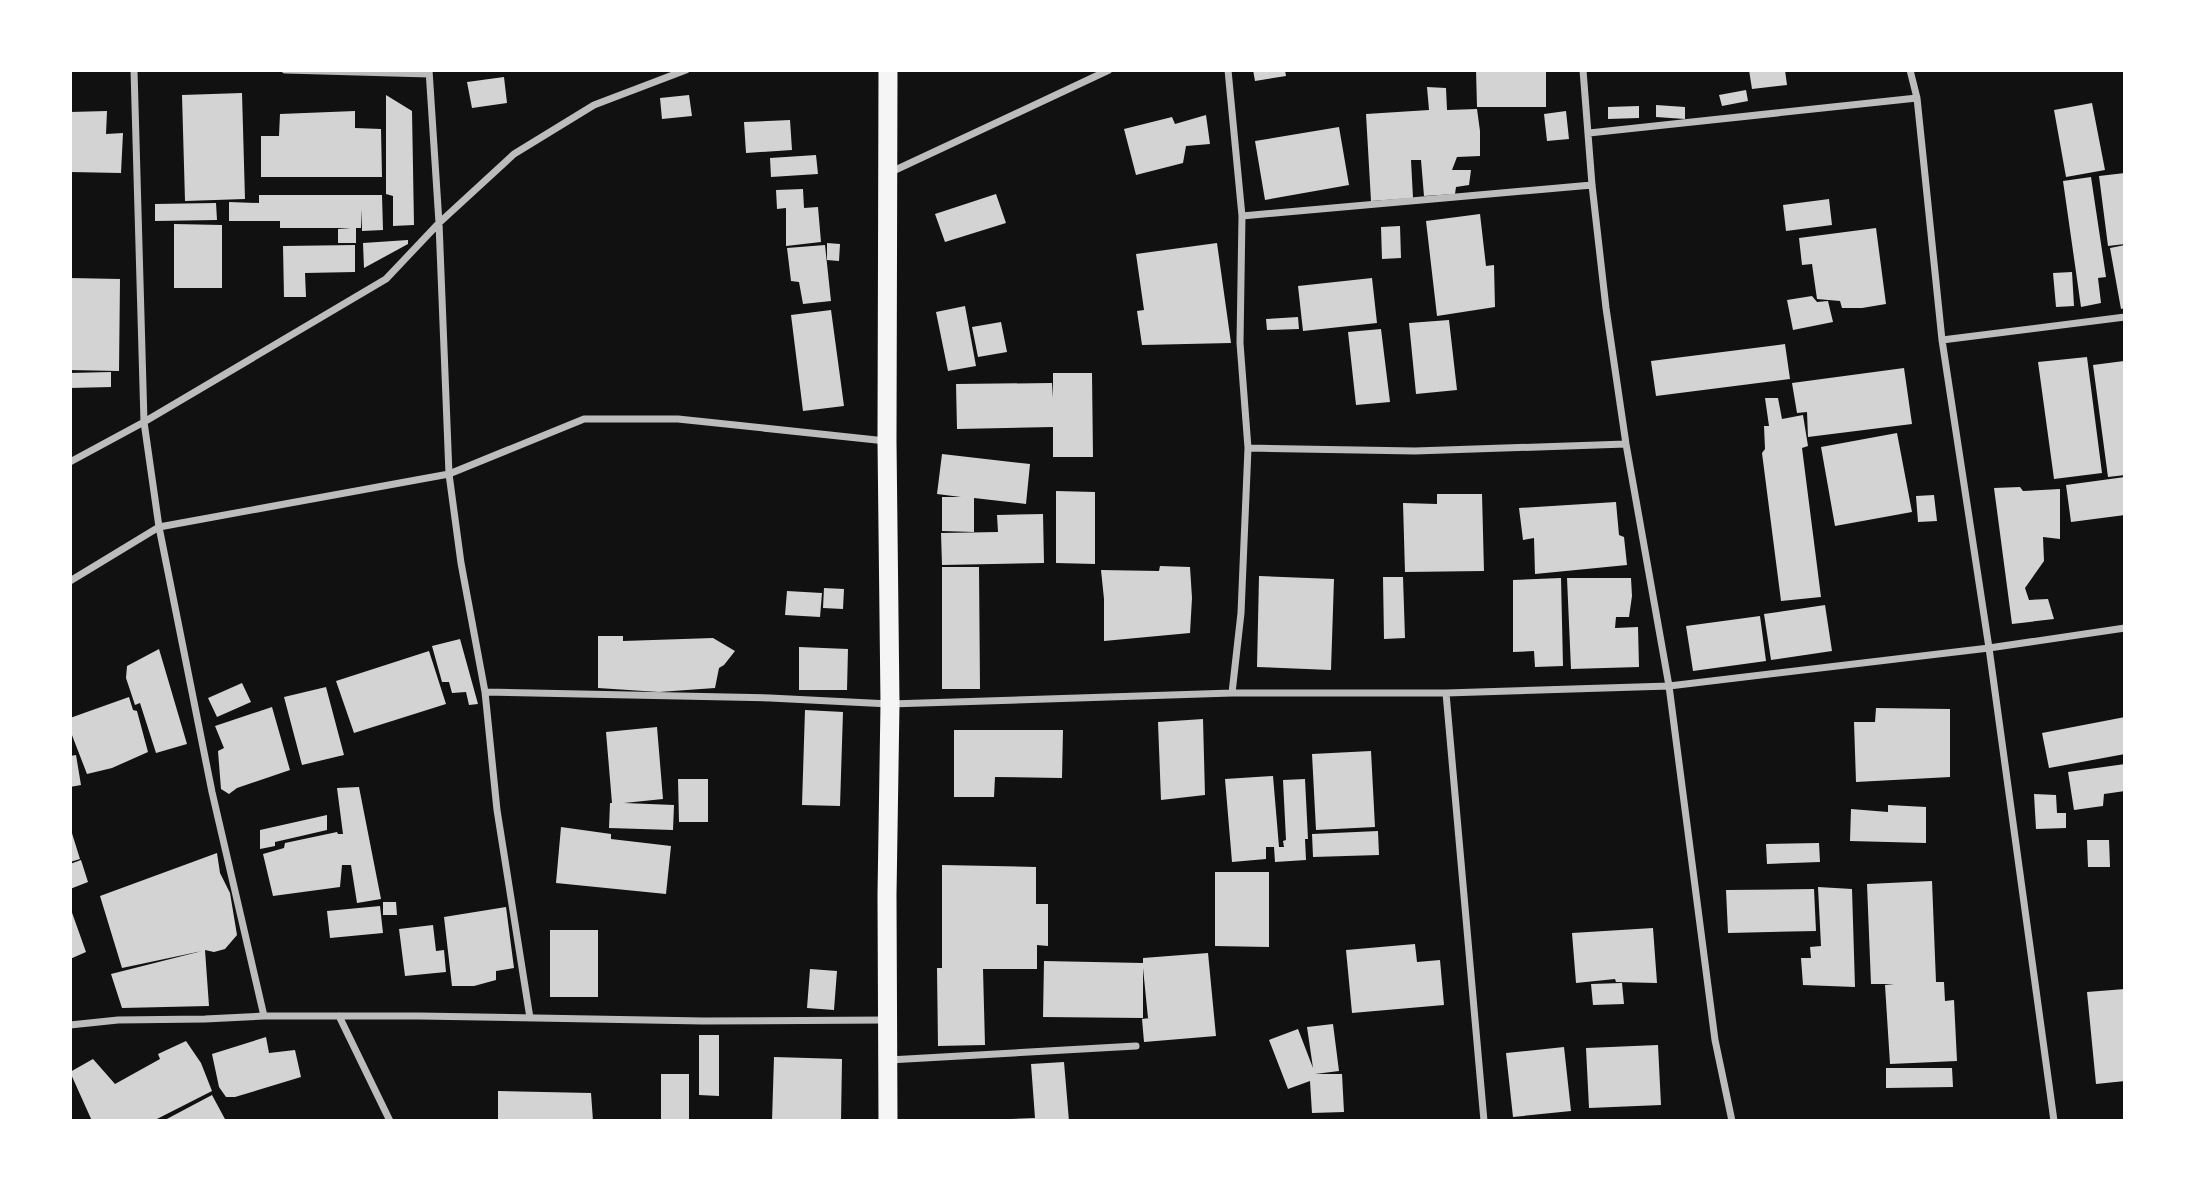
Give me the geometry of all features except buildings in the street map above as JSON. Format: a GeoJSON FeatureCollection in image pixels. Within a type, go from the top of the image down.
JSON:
{"type":"FeatureCollection","features":[{"type":"Feature","properties":{"kind":"highway"},"geometry":{"type":"LineString","coordinates":[[888,70],[888,1121]]}},
{"type":"Feature","properties":{"kind":"street"},"geometry":{"type":"LineString","coordinates":[[134,70],[144,422],[159,527],[212,792],[264,1016]]}},
{"type":"Feature","properties":{"kind":"street"},"geometry":{"type":"LineString","coordinates":[[285,70],[429,72],[439,223],[449,474],[461,563],[485,692],[497,810],[530,1018]]}},
{"type":"Feature","properties":{"kind":"street"},"geometry":{"type":"LineString","coordinates":[[70,462],[144,422],[386,279],[439,223],[514,154],[594,105],[686,70]]}},
{"type":"Feature","properties":{"kind":"street"},"geometry":{"type":"LineString","coordinates":[[888,174],[1109,70]]}},
{"type":"Feature","properties":{"kind":"street"},"geometry":{"type":"LineString","coordinates":[[1228,70],[1242,216],[1240,343],[1248,448],[1241,613],[1232,693]]}},
{"type":"Feature","properties":{"kind":"street"},"geometry":{"type":"LineString","coordinates":[[1584,70],[1592,185],[1606,308],[1626,444],[1669,686],[1715,1040],[1732,1121]]}},
{"type":"Feature","properties":{"kind":"street"},"geometry":{"type":"LineString","coordinates":[[1910,70],[1916,98],[1941,340],[1989,648],[2054,1121]]}},
{"type":"Feature","properties":{"kind":"street"},"geometry":{"type":"LineString","coordinates":[[1589,133],[1916,98]]}},
{"type":"Feature","properties":{"kind":"street"},"geometry":{"type":"LineString","coordinates":[[1242,216],[1592,185]]}},
{"type":"Feature","properties":{"kind":"street"},"geometry":{"type":"LineString","coordinates":[[1941,340],[2125,317]]}},
{"type":"Feature","properties":{"kind":"street"},"geometry":{"type":"LineString","coordinates":[[70,581],[159,527],[449,474],[584,419],[678,419],[887,441]]}},
{"type":"Feature","properties":{"kind":"street"},"geometry":{"type":"LineString","coordinates":[[1248,448],[1415,451],[1626,444]]}},
{"type":"Feature","properties":{"kind":"street"},"geometry":{"type":"LineString","coordinates":[[485,692],[770,698],[890,704],[1232,693],[1446,693],[1669,686],[1989,648],[2125,628]]}},
{"type":"Feature","properties":{"kind":"street"},"geometry":{"type":"LineString","coordinates":[[1446,693],[1484,1121]]}},
{"type":"Feature","properties":{"kind":"street"},"geometry":{"type":"LineString","coordinates":[[70,1025],[118,1020],[264,1016],[703,1021],[887,1020]]}},
{"type":"Feature","properties":{"kind":"street"},"geometry":{"type":"LineString","coordinates":[[339,1016],[390,1121]]}},
{"type":"Feature","properties":{"kind":"street"},"geometry":{"type":"LineString","coordinates":[[888,1060],[1136,1046]]}}]}
